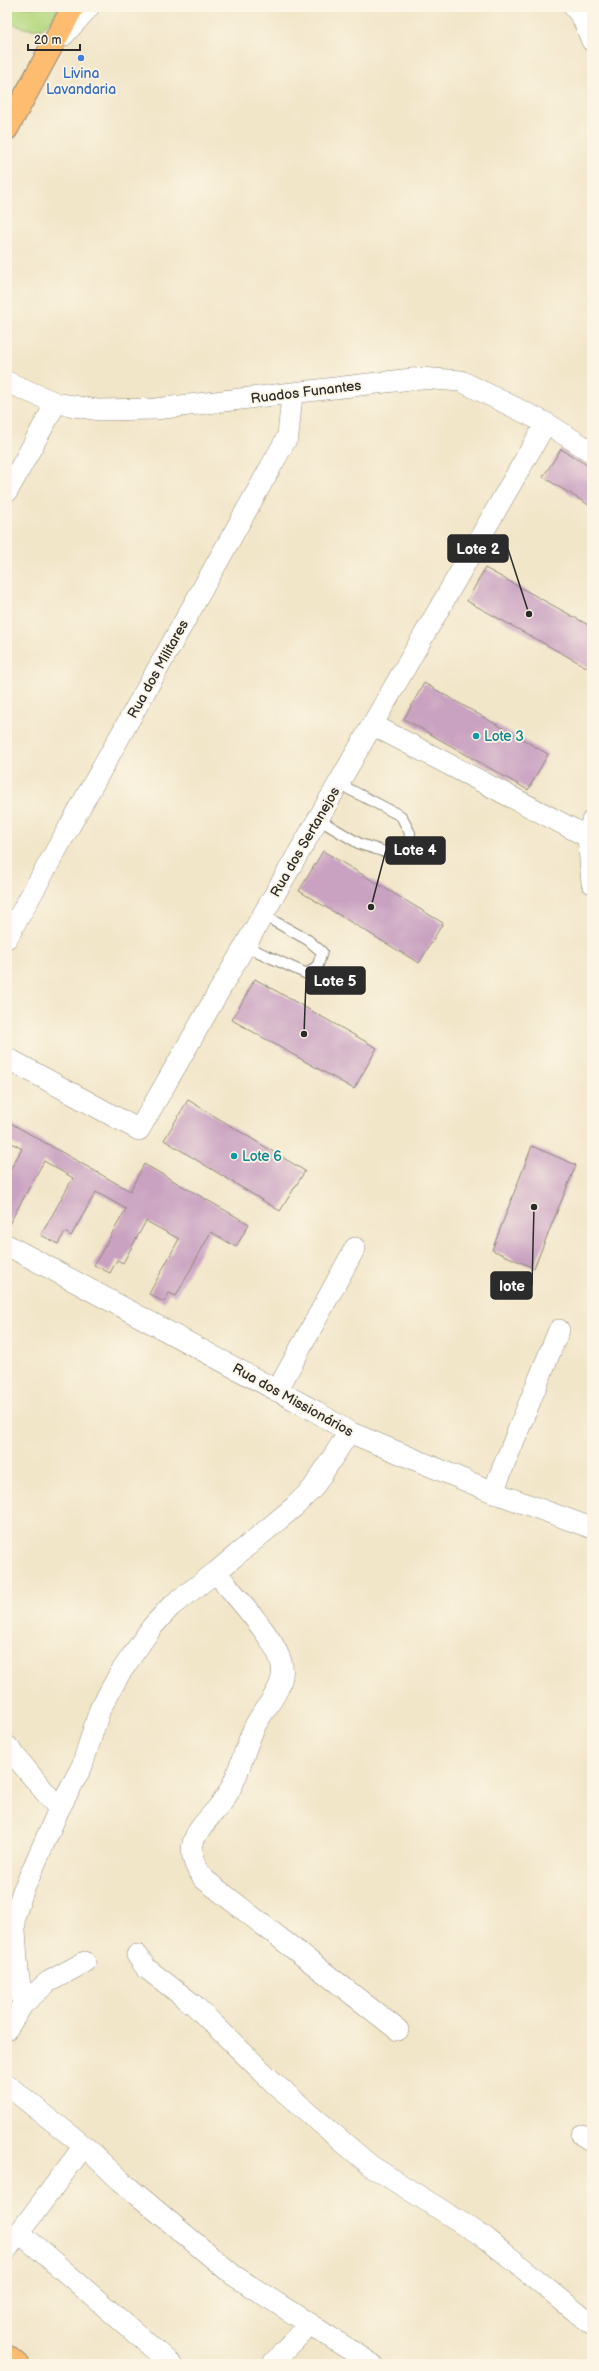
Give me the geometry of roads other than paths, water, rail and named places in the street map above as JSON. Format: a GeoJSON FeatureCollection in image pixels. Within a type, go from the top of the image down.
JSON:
{"type":"FeatureCollection","features":[{"type":"Feature","properties":{"kind":"main road"},"geometry":{"type":"LineString","coordinates":[[7,129],[73,7]]}},
{"type":"Feature","properties":{"kind":"main road"},"geometry":{"type":"LineString","coordinates":[[7,2356],[17,2364]]}},
{"type":"Feature","properties":{"kind":"street"},"geometry":{"type":"LineString","coordinates":[[46,56],[89,7]]}},
{"type":"Feature","properties":{"kind":"street"},"geometry":{"type":"LineString","coordinates":[[574,7],[582,17],[592,41]]}},
{"type":"Feature","properties":{"kind":"street","name":"Ruados Funantes"},"geometry":{"type":"LineString","coordinates":[[7,382],[56,403],[98,410],[155,410],[292,395],[420,378],[443,378],[462,381],[546,423],[592,452]]}},
{"type":"Feature","properties":{"kind":"street","name":"Rua dos Militares"},"geometry":{"type":"LineString","coordinates":[[7,938],[288,436],[292,395]]}},
{"type":"Feature","properties":{"kind":"street"},"geometry":{"type":"LineString","coordinates":[[7,492],[56,403]]}},
{"type":"Feature","properties":{"kind":"street","name":"Rua dos Sertanejos"},"geometry":{"type":"LineString","coordinates":[[7,1058],[139,1130],[546,423]]}},
{"type":"Feature","properties":{"kind":"street"},"geometry":{"type":"LineString","coordinates":[[373,725],[590,829],[592,883]]}},
{"type":"Feature","properties":{"kind":"street","name":"Rua dos Missionários"},"geometry":{"type":"LineString","coordinates":[[7,1245],[277,1391],[349,1432],[493,1492],[592,1528]]}},
{"type":"Feature","properties":{"kind":"street"},"geometry":{"type":"LineString","coordinates":[[277,1391],[355,1248]]}},
{"type":"Feature","properties":{"kind":"street"},"geometry":{"type":"LineString","coordinates":[[493,1492],[559,1330]]}},
{"type":"Feature","properties":{"kind":"street"},"geometry":{"type":"LineString","coordinates":[[23,2004],[18,1972],[14,1918],[23,1891],[59,1809],[82,1766],[100,1709],[120,1673],[152,1627],[171,1606],[216,1572],[294,1507],[313,1488],[349,1432]]}},
{"type":"Feature","properties":{"kind":"street"},"geometry":{"type":"LineString","coordinates":[[216,1572],[274,1645],[282,1666],[278,1687],[255,1725],[242,1760],[224,1800],[195,1836],[192,1845],[194,1865],[204,1879],[398,2030]]}},
{"type":"Feature","properties":{"kind":"street"},"geometry":{"type":"LineString","coordinates":[[7,1746],[59,1809]]}},
{"type":"Feature","properties":{"kind":"street"},"geometry":{"type":"LineString","coordinates":[[137,1955],[146,1968],[194,2006],[274,2084],[371,2166],[486,2238],[592,2325]]}},
{"type":"Feature","properties":{"kind":"street"},"geometry":{"type":"LineString","coordinates":[[7,2028],[23,2004],[48,1982],[85,1962]]}},
{"type":"Feature","properties":{"kind":"street"},"geometry":{"type":"LineString","coordinates":[[7,2085],[84,2146],[120,2181],[233,2275],[372,2364]]}},
{"type":"Feature","properties":{"kind":"street"},"geometry":{"type":"LineString","coordinates":[[7,2249],[84,2146]]}},
{"type":"Feature","properties":{"kind":"street"},"geometry":{"type":"LineString","coordinates":[[19,2232],[171,2364]]}},
{"type":"Feature","properties":{"kind":"street"},"geometry":{"type":"LineString","coordinates":[[272,2364],[310,2324]]}},
{"type":"Feature","properties":{"kind":"lane"},"geometry":{"type":"LineString","coordinates":[[318,820],[367,846],[395,855],[408,849],[410,833],[401,816],[339,784]]}},
{"type":"Feature","properties":{"kind":"lane"},"geometry":{"type":"LineString","coordinates":[[245,946],[308,974],[318,966],[322,952],[308,940],[263,916]]}},
{"type":"Feature","properties":{"kind":"place","name":"Livina Lavandaria"},"geometry":{"type":"Point","coordinates":[81,58]}},
{"type":"Feature","properties":{"kind":"place","name":"Lote 2"},"geometry":{"type":"Point","coordinates":[529,614]}},
{"type":"Feature","properties":{"kind":"place","name":"Lote 3"},"geometry":{"type":"Point","coordinates":[476,736]}},
{"type":"Feature","properties":{"kind":"place","name":"Lote 4"},"geometry":{"type":"Point","coordinates":[371,907]}},
{"type":"Feature","properties":{"kind":"place","name":"Lote 5"},"geometry":{"type":"Point","coordinates":[304,1034]}},
{"type":"Feature","properties":{"kind":"place","name":"Lote 6"},"geometry":{"type":"Point","coordinates":[234,1156]}},
{"type":"Feature","properties":{"kind":"place","name":"lote"},"geometry":{"type":"Point","coordinates":[534,1207]}}]}
